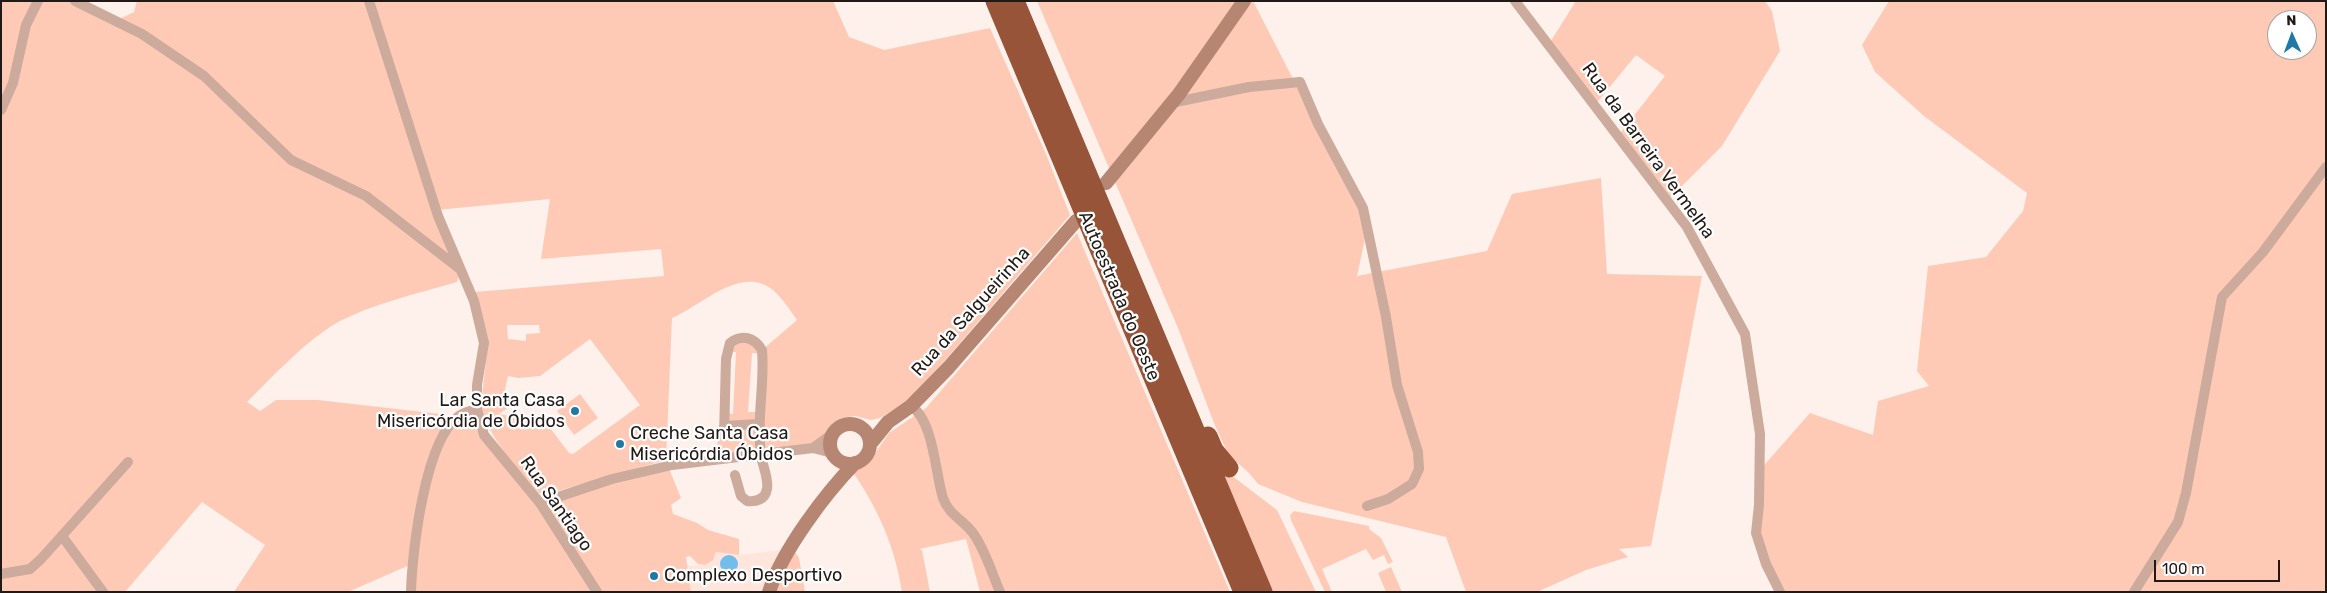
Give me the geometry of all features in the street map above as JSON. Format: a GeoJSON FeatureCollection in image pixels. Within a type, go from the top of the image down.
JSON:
{"type":"FeatureCollection","features":[{"type":"Feature","properties":{"kind":"highway","name":"Autoestrada do Oeste"},"geometry":{"type":"LineString","coordinates":[[995,1],[1243,592]]}},
{"type":"Feature","properties":{"kind":"highway","name":"Autoestrada do Oeste"},"geometry":{"type":"LineString","coordinates":[[1015,1],[1262,592]]}},
{"type":"Feature","properties":{"kind":"highway"},"geometry":{"type":"LineString","coordinates":[[1136,291],[1163,336],[1214,450],[1229,468]]}},
{"type":"Feature","properties":{"kind":"street"},"geometry":{"type":"LineString","coordinates":[[1,110],[13,83],[26,25],[38,1]]}},
{"type":"Feature","properties":{"kind":"street"},"geometry":{"type":"LineString","coordinates":[[75,1],[142,34],[204,76],[291,160],[366,196],[461,269]]}},
{"type":"Feature","properties":{"kind":"street","name":"Rua Santiago"},"geometry":{"type":"LineString","coordinates":[[370,1],[428,185],[474,301],[484,342],[477,409],[484,435],[540,502],[597,592]]}},
{"type":"Feature","properties":{"kind":"street"},"geometry":{"type":"LineString","coordinates":[[1106,183],[1171,103],[1244,1]]}},
{"type":"Feature","properties":{"kind":"street","name":"Rua da Barreira Vermelha"},"geometry":{"type":"LineString","coordinates":[[1515,1],[1686,227],[1708,262],[1745,334],[1760,434],[1759,505],[1756,533],[1766,564],[1780,592]]}},
{"type":"Feature","properties":{"kind":"street"},"geometry":{"type":"LineString","coordinates":[[1171,103],[1250,88],[1300,82],[1318,124],[1363,208],[1386,317],[1396,384],[1418,452],[1419,469],[1412,484],[1388,499],[1367,506]]}},
{"type":"Feature","properties":{"kind":"street"},"geometry":{"type":"LineString","coordinates":[[2134,592],[2178,522],[2186,493],[2222,297],[2263,252],[2326,167]]}},
{"type":"Feature","properties":{"kind":"street","name":"Rua da Salgueirinha"},"geometry":{"type":"LineString","coordinates":[[871,443],[888,422],[911,406],[949,367],[1076,221]]}},
{"type":"Feature","properties":{"kind":"street"},"geometry":{"type":"LineString","coordinates":[[735,475],[741,496],[747,502],[757,502],[765,496],[768,488],[761,455],[760,424],[762,350],[758,343],[747,337],[737,338],[730,343],[726,359],[724,431],[760,424]]}},
{"type":"Feature","properties":{"kind":"street"},"geometry":{"type":"LineString","coordinates":[[911,406],[917,410],[926,425],[944,500],[954,516],[974,534],[1000,592]]}},
{"type":"Feature","properties":{"kind":"street"},"geometry":{"type":"LineString","coordinates":[[412,592],[417,526],[428,474],[444,434],[458,416],[477,409]]}},
{"type":"Feature","properties":{"kind":"street","name":"Rua da Salgueirinha"},"geometry":{"type":"LineString","coordinates":[[863,428],[888,422]]}},
{"type":"Feature","properties":{"kind":"street"},"geometry":{"type":"LineString","coordinates":[[769,592],[791,546],[841,478],[855,463],[866,456],[871,443],[870,437],[863,428],[852,423],[841,426],[813,448]]}},
{"type":"Feature","properties":{"kind":"street"},"geometry":{"type":"LineString","coordinates":[[832,434],[830,440],[841,478]]}},
{"type":"Feature","properties":{"kind":"street"},"geometry":{"type":"LineString","coordinates":[[540,502],[612,479],[672,465],[813,448],[835,456],[846,463],[855,463]]}},
{"type":"Feature","properties":{"kind":"street"},"geometry":{"type":"LineString","coordinates":[[1,574],[30,569],[128,462]]}},
{"type":"Feature","properties":{"kind":"street"},"geometry":{"type":"LineString","coordinates":[[62,536],[103,592]]}},
{"type":"Feature","properties":{"kind":"shaded area"},"geometry":{"type":"Polygon","coordinates":[[[1,1],[75,1],[115,21],[134,12],[137,1],[833,1],[849,37],[884,50],[990,28],[1046,154],[1070,215],[947,358],[906,402],[880,418],[871,420],[855,416],[841,418],[835,422],[813,448],[719,460],[717,435],[723,436],[724,413],[733,414],[736,352],[728,352],[737,337],[762,350],[797,320],[783,300],[773,290],[761,283],[735,284],[672,318],[666,460],[547,494],[540,494],[505,453],[485,419],[481,406],[488,344],[475,292],[664,276],[661,249],[541,259],[550,199],[437,210],[461,269],[457,282],[373,307],[327,329],[286,364],[247,402],[260,411],[276,400],[318,400],[458,416],[477,409],[484,435],[540,502],[668,466],[681,498],[671,505],[673,514],[697,523],[708,530],[739,539],[739,555],[716,552],[713,560],[705,565],[698,564],[690,556],[686,557],[691,592],[411,592],[412,564],[348,592],[234,592],[265,545],[202,502],[125,592],[1,592],[1,1]],[[507,325],[508,339],[526,341],[526,334],[540,333],[539,325],[507,325]],[[590,339],[540,376],[519,378],[508,376],[504,394],[517,396],[516,402],[499,414],[547,424],[569,453],[573,454],[640,405],[590,339]],[[752,353],[748,412],[759,412],[761,354],[752,353]]]}},
{"type":"Feature","properties":{"kind":"shaded area"},"geometry":{"type":"Polygon","coordinates":[[[1037,1],[1253,1],[1368,225],[1357,276],[1487,251],[1512,194],[1601,178],[1607,274],[1702,276],[1651,546],[1619,549],[1628,557],[1586,570],[1537,592],[1466,592],[1446,537],[1302,502],[1258,484],[1228,454],[1214,423],[1178,328],[1037,1]]]}},
{"type":"Feature","properties":{"kind":"shaded area"},"geometry":{"type":"Polygon","coordinates":[[[1576,1],[1765,1],[1772,11],[1780,51],[1722,146],[1667,201],[1618,136],[1665,76],[1636,55],[1595,105],[1549,44],[1576,1]]]}},
{"type":"Feature","properties":{"kind":"shaded area"},"geometry":{"type":"Polygon","coordinates":[[[1889,1],[2326,1],[2326,592],[1780,592],[1756,533],[1759,471],[1810,413],[1873,435],[1878,401],[1929,386],[1917,371],[1928,266],[1986,257],[2023,211],[2027,193],[1924,116],[1875,72],[1862,45],[1889,1]]]}},
{"type":"Feature","properties":{"kind":"shaded area"},"geometry":{"type":"Polygon","coordinates":[[[1077,233],[1230,592],[980,592],[966,539],[919,549],[922,550],[930,592],[902,592],[895,559],[884,528],[870,499],[852,471],[871,459],[889,433],[926,408],[1077,233]]]}},
{"type":"Feature","properties":{"kind":"shaded area"},"geometry":{"type":"Polygon","coordinates":[[[580,394],[598,418],[574,435],[557,411],[580,394]]]}},
{"type":"Feature","properties":{"kind":"shaded area"},"geometry":{"type":"Polygon","coordinates":[[[1214,462],[1277,510],[1316,592],[1271,592],[1214,462]]]}},
{"type":"Feature","properties":{"kind":"shaded area"},"geometry":{"type":"Polygon","coordinates":[[[1294,511],[1369,526],[1369,529],[1381,538],[1393,562],[1388,564],[1384,555],[1373,560],[1366,549],[1322,569],[1332,592],[1325,592],[1291,520],[1290,515],[1294,511]]]}},
{"type":"Feature","properties":{"kind":"shaded area"},"geometry":{"type":"Polygon","coordinates":[[[792,548],[799,558],[805,592],[772,592],[792,548]]]}},
{"type":"Feature","properties":{"kind":"shaded area"},"geometry":{"type":"Polygon","coordinates":[[[782,550],[763,592],[691,592],[687,566],[705,565],[716,552],[739,555],[782,550]]]}},
{"type":"Feature","properties":{"kind":"shaded area"},"geometry":{"type":"Polygon","coordinates":[[[1391,567],[1402,592],[1386,592],[1378,573],[1391,567]]]}},
{"type":"Feature","properties":{"kind":"water"},"geometry":{"type":"Polygon","coordinates":[[[729,555],[736,557],[738,564],[736,571],[729,573],[722,571],[720,564],[722,557],[729,555]]]}},
{"type":"Feature","properties":{"kind":"place","name":"Lar Santa Casa Misericórdia de Óbidos"},"geometry":{"type":"Point","coordinates":[575,411]}},
{"type":"Feature","properties":{"kind":"place","name":"Creche Santa Casa Misericórdia Óbidos"},"geometry":{"type":"Point","coordinates":[620,444]}},
{"type":"Feature","properties":{"kind":"place","name":"Complexo Desportivo"},"geometry":{"type":"Point","coordinates":[654,576]}}]}
